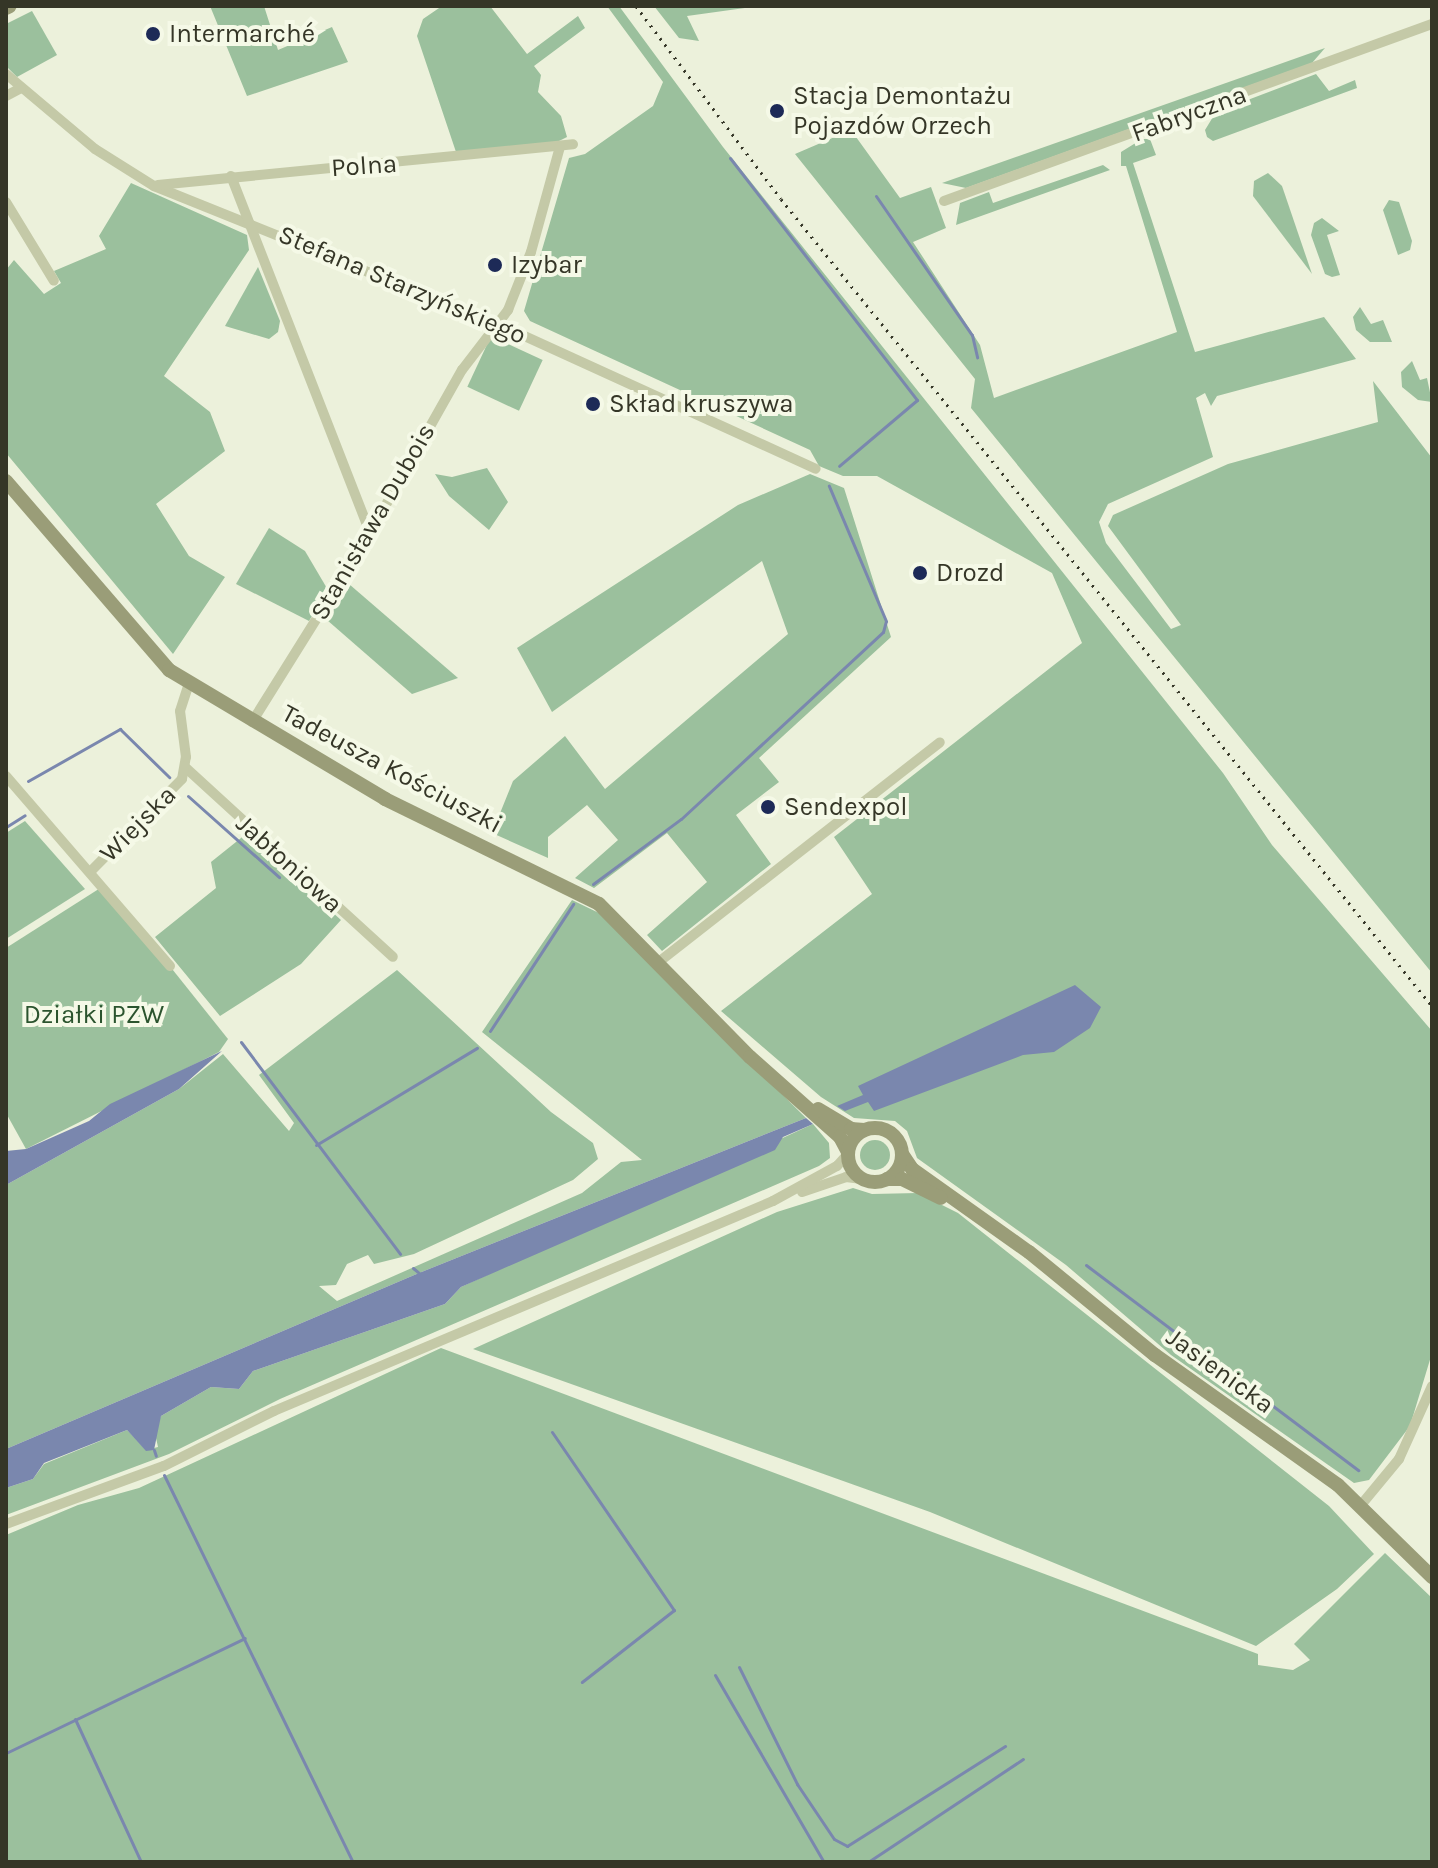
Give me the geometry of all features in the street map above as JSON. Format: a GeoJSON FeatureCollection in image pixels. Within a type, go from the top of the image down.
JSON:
{"type":"FeatureCollection","features":[{"type":"Feature","properties":{"kind":"main road","name":"Tadeusza Kościuszki"},"geometry":{"type":"LineString","coordinates":[[6,481],[144,647],[189,684],[385,799],[576,889],[620,920],[774,1078],[797,1097]]}},
{"type":"Feature","properties":{"kind":"main road"},"geometry":{"type":"LineString","coordinates":[[797,1097],[849,1128],[890,1132],[902,1154],[898,1169],[886,1179],[862,1179],[840,1137],[797,1097]]}},
{"type":"Feature","properties":{"kind":"main road"},"geometry":{"type":"LineString","coordinates":[[848,1154],[852,1139],[864,1130]]}},
{"type":"Feature","properties":{"kind":"main road","name":"Jasienicka"},"geometry":{"type":"LineString","coordinates":[[902,1154],[912,1169],[1361,1505],[1432,1577]]}},
{"type":"Feature","properties":{"kind":"main road","name":"Jasienicka"},"geometry":{"type":"LineString","coordinates":[[886,1179],[902,1179],[972,1212]]}},
{"type":"Feature","properties":{"kind":"street","name":"Fabryczna"},"geometry":{"type":"LineString","coordinates":[[944,201],[1432,24]]}},
{"type":"Feature","properties":{"kind":"street","name":"Stefana Starzyńskiego"},"geometry":{"type":"LineString","coordinates":[[6,74],[95,149],[154,186],[244,219],[498,324],[816,469]]}},
{"type":"Feature","properties":{"kind":"street"},"geometry":{"type":"LineString","coordinates":[[6,96],[21,88]]}},
{"type":"Feature","properties":{"kind":"street","name":"Polna"},"geometry":{"type":"LineString","coordinates":[[154,186],[573,144]]}},
{"type":"Feature","properties":{"kind":"street","name":"Stanisława Dubois"},"geometry":{"type":"LineString","coordinates":[[252,722],[370,533],[462,370],[498,324],[531,252],[560,147]]}},
{"type":"Feature","properties":{"kind":"street"},"geometry":{"type":"LineString","coordinates":[[231,176],[244,219],[370,533]]}},
{"type":"Feature","properties":{"kind":"street"},"geometry":{"type":"LineString","coordinates":[[6,202],[54,281]]}},
{"type":"Feature","properties":{"kind":"street","name":"Wiejska"},"geometry":{"type":"LineString","coordinates":[[92,870],[164,803],[186,768],[180,711],[189,684]]}},
{"type":"Feature","properties":{"kind":"street"},"geometry":{"type":"LineString","coordinates":[[660,961],[940,742]]}},
{"type":"Feature","properties":{"kind":"street","name":"Jabłoniowa"},"geometry":{"type":"LineString","coordinates":[[186,768],[393,957]]}},
{"type":"Feature","properties":{"kind":"street"},"geometry":{"type":"LineString","coordinates":[[6,776],[92,870],[170,966]]}},
{"type":"Feature","properties":{"kind":"street"},"geometry":{"type":"LineString","coordinates":[[773,1201],[837,1166],[848,1154]]}},
{"type":"Feature","properties":{"kind":"street"},"geometry":{"type":"LineString","coordinates":[[6,1524],[164,1466],[274,1411],[773,1201],[846,1177],[862,1179]]}},
{"type":"Feature","properties":{"kind":"street"},"geometry":{"type":"LineString","coordinates":[[1361,1505],[1399,1459],[1432,1386]]}},
{"type":"Feature","properties":{"kind":"green space"},"geometry":{"type":"Polygon","coordinates":[[[210,6],[264,6],[278,50],[332,27],[348,62],[247,96],[210,6]]]}},
{"type":"Feature","properties":{"kind":"green space"},"geometry":{"type":"Polygon","coordinates":[[[442,6],[490,6],[527,54],[578,16],[585,28],[534,66],[541,75],[538,92],[561,116],[567,137],[551,145],[456,152],[417,36],[423,19],[442,6]]]}},
{"type":"Feature","properties":{"kind":"green space"},"geometry":{"type":"Polygon","coordinates":[[[607,6],[619,6],[723,147],[1223,773],[1272,845],[1432,1031],[1432,1353],[1410,1426],[1369,1480],[1354,1483],[1171,1355],[1066,1265],[917,1158],[907,1131],[895,1121],[854,1118],[821,1097],[721,1011],[872,894],[834,837],[1082,643],[1052,573],[877,476],[843,476],[819,466],[810,450],[530,321],[524,311],[569,158],[585,154],[653,106],[663,82],[607,6]]]}},
{"type":"Feature","properties":{"kind":"green space"},"geometry":{"type":"Polygon","coordinates":[[[654,6],[752,7],[687,16],[699,41],[679,38],[654,6]]]}},
{"type":"Feature","properties":{"kind":"green space"},"geometry":{"type":"Polygon","coordinates":[[[32,11],[57,55],[17,77],[6,66],[6,24],[32,11]]]}},
{"type":"Feature","properties":{"kind":"green space"},"geometry":{"type":"Polygon","coordinates":[[[1325,48],[1312,63],[966,188],[942,183],[1325,48]]]}},
{"type":"Feature","properties":{"kind":"green space"},"geometry":{"type":"Polygon","coordinates":[[[1316,74],[1329,91],[1355,80],[1357,88],[1213,141],[1207,137],[1205,130],[1216,112],[1316,74]]]}},
{"type":"Feature","properties":{"kind":"green space"},"geometry":{"type":"Polygon","coordinates":[[[851,130],[900,198],[931,187],[946,228],[913,242],[980,345],[994,398],[1177,332],[1126,166],[1121,166],[1121,152],[1142,139],[1150,139],[1156,155],[1133,163],[1195,352],[1324,317],[1356,359],[1217,396],[1211,406],[1205,393],[1196,398],[1213,457],[1108,504],[1099,522],[1106,543],[1171,629],[1181,625],[1108,526],[1113,515],[1228,464],[1378,422],[1373,381],[1432,458],[1432,973],[971,408],[975,379],[795,154],[851,130]]]}},
{"type":"Feature","properties":{"kind":"green space"},"geometry":{"type":"Polygon","coordinates":[[[1103,165],[1110,170],[956,225],[960,203],[989,192],[993,203],[1103,165]]]}},
{"type":"Feature","properties":{"kind":"green space"},"geometry":{"type":"Polygon","coordinates":[[[1268,173],[1282,186],[1312,274],[1253,196],[1254,181],[1268,173]]]}},
{"type":"Feature","properties":{"kind":"green space"},"geometry":{"type":"Polygon","coordinates":[[[131,183],[247,235],[249,250],[164,376],[210,412],[225,451],[156,504],[189,556],[225,577],[173,654],[6,453],[6,270],[14,260],[44,294],[61,283],[54,271],[106,249],[99,236],[131,183]]]}},
{"type":"Feature","properties":{"kind":"green space"},"geometry":{"type":"Polygon","coordinates":[[[1389,200],[1399,202],[1412,241],[1410,250],[1398,255],[1383,210],[1389,200]]]}},
{"type":"Feature","properties":{"kind":"green space"},"geometry":{"type":"Polygon","coordinates":[[[1322,218],[1339,231],[1327,235],[1340,275],[1332,277],[1325,274],[1311,235],[1314,223],[1322,218]]]}},
{"type":"Feature","properties":{"kind":"green space"},"geometry":{"type":"Polygon","coordinates":[[[258,267],[280,321],[278,332],[269,339],[225,326],[258,267]]]}},
{"type":"Feature","properties":{"kind":"green space"},"geometry":{"type":"Polygon","coordinates":[[[1360,307],[1371,324],[1383,320],[1392,342],[1370,342],[1356,330],[1353,317],[1360,307]]]}},
{"type":"Feature","properties":{"kind":"green space"},"geometry":{"type":"Polygon","coordinates":[[[491,336],[543,360],[519,411],[467,387],[491,336]]]}},
{"type":"Feature","properties":{"kind":"green space"},"geometry":{"type":"Polygon","coordinates":[[[1412,361],[1420,380],[1427,378],[1432,402],[1418,400],[1402,387],[1401,372],[1412,361]]]}},
{"type":"Feature","properties":{"kind":"green space"},"geometry":{"type":"Polygon","coordinates":[[[487,468],[508,502],[489,530],[449,496],[435,474],[452,477],[487,468]]]}},
{"type":"Feature","properties":{"kind":"green space"},"geometry":{"type":"Polygon","coordinates":[[[810,474],[844,488],[891,637],[759,758],[779,782],[736,815],[771,864],[662,951],[647,935],[707,882],[667,833],[594,888],[575,878],[618,840],[587,805],[548,837],[548,858],[492,833],[513,781],[565,736],[605,789],[788,634],[762,561],[552,712],[517,648],[738,505],[810,474]]]}},
{"type":"Feature","properties":{"kind":"green space"},"geometry":{"type":"Polygon","coordinates":[[[269,528],[305,551],[328,590],[309,621],[236,584],[269,528]]]}},
{"type":"Feature","properties":{"kind":"green space"},"geometry":{"type":"Polygon","coordinates":[[[349,584],[458,678],[412,694],[327,620],[349,584]]]}},
{"type":"Feature","properties":{"kind":"green space"},"geometry":{"type":"Polygon","coordinates":[[[25,821],[85,889],[6,939],[6,833],[25,821]]]}},
{"type":"Feature","properties":{"kind":"green space"},"geometry":{"type":"Polygon","coordinates":[[[246,834],[341,920],[301,964],[220,1016],[155,937],[216,888],[211,862],[246,834]]]}},
{"type":"Feature","properties":{"kind":"green space","name":"Działki PZW"},"geometry":{"type":"Polygon","coordinates":[[[105,885],[228,1039],[219,1052],[26,1149],[6,1113],[6,948],[105,885]]]}},
{"type":"Feature","properties":{"kind":"green space"},"geometry":{"type":"Polygon","coordinates":[[[572,900],[599,913],[806,1118],[419,1273],[6,1449],[6,1185],[179,1089],[223,1054],[289,1131],[294,1123],[259,1075],[397,970],[551,1112],[593,1143],[598,1159],[573,1180],[414,1254],[374,1264],[368,1255],[347,1264],[336,1285],[319,1286],[337,1301],[582,1193],[621,1162],[642,1160],[482,1032],[572,900]]]}},
{"type":"Feature","properties":{"kind":"green space"},"geometry":{"type":"Polygon","coordinates":[[[813,1124],[829,1143],[830,1158],[819,1166],[280,1399],[169,1454],[6,1515],[6,1488],[33,1479],[44,1464],[127,1430],[146,1450],[158,1447],[154,1429],[161,1416],[211,1387],[239,1389],[253,1371],[445,1304],[461,1287],[813,1124]]]}},
{"type":"Feature","properties":{"kind":"green space"},"geometry":{"type":"Polygon","coordinates":[[[875,1140],[881,1141],[889,1149],[889,1161],[881,1169],[875,1170],[869,1169],[861,1161],[860,1155],[861,1149],[869,1141],[875,1140]]]}},
{"type":"Feature","properties":{"kind":"green space"},"geometry":{"type":"Polygon","coordinates":[[[853,1188],[872,1194],[918,1193],[958,1213],[1329,1506],[1374,1554],[1337,1589],[1256,1646],[930,1512],[473,1349],[777,1212],[853,1188]]]}},
{"type":"Feature","properties":{"kind":"green space"},"geometry":{"type":"Polygon","coordinates":[[[441,1348],[1258,1654],[1258,1665],[1293,1670],[1310,1660],[1294,1644],[1385,1553],[1432,1598],[1432,1862],[6,1862],[6,1535],[78,1505],[139,1488],[441,1348]]]}},
{"type":"Feature","properties":{"kind":"water"},"geometry":{"type":"Polygon","coordinates":[[[1075,985],[1101,1007],[1090,1028],[1054,1052],[1023,1055],[874,1111],[868,1102],[845,1111],[837,1106],[863,1095],[858,1086],[1075,985]]]}},
{"type":"Feature","properties":{"kind":"water"},"geometry":{"type":"Polygon","coordinates":[[[222,1051],[179,1089],[6,1185],[6,1151],[26,1149],[89,1121],[110,1104],[222,1051]]]}},
{"type":"Feature","properties":{"kind":"water"},"geometry":{"type":"Polygon","coordinates":[[[806,1118],[813,1124],[783,1137],[775,1150],[461,1287],[445,1304],[253,1371],[239,1389],[211,1387],[161,1416],[154,1450],[146,1451],[127,1430],[44,1463],[33,1479],[6,1488],[6,1449],[419,1273],[806,1118]]]}},
{"type":"Feature","properties":{"kind":"waterway"},"geometry":{"type":"LineString","coordinates":[[730,158],[917,400],[839,466]]}},
{"type":"Feature","properties":{"kind":"waterway"},"geometry":{"type":"LineString","coordinates":[[876,196],[972,335],[977,357]]}},
{"type":"Feature","properties":{"kind":"waterway"},"geometry":{"type":"LineString","coordinates":[[593,884],[681,819],[883,632],[886,621],[829,486]]}},
{"type":"Feature","properties":{"kind":"waterway"},"geometry":{"type":"LineString","coordinates":[[28,781],[120,729],[169,777]]}},
{"type":"Feature","properties":{"kind":"waterway"},"geometry":{"type":"LineString","coordinates":[[188,796],[279,877]]}},
{"type":"Feature","properties":{"kind":"waterway"},"geometry":{"type":"LineString","coordinates":[[6,827],[25,815]]}},
{"type":"Feature","properties":{"kind":"waterway"},"geometry":{"type":"LineString","coordinates":[[490,1031],[573,904]]}},
{"type":"Feature","properties":{"kind":"waterway"},"geometry":{"type":"LineString","coordinates":[[241,1042],[400,1254]]}},
{"type":"Feature","properties":{"kind":"waterway"},"geometry":{"type":"LineString","coordinates":[[316,1145],[477,1048]]}},
{"type":"Feature","properties":{"kind":"waterway"},"geometry":{"type":"LineString","coordinates":[[1086,1265],[1358,1470]]}},
{"type":"Feature","properties":{"kind":"waterway"},"geometry":{"type":"LineString","coordinates":[[413,1268],[419,1273]]}},
{"type":"Feature","properties":{"kind":"waterway"},"geometry":{"type":"LineString","coordinates":[[552,1432],[674,1610],[582,1682]]}},
{"type":"Feature","properties":{"kind":"waterway"},"geometry":{"type":"LineString","coordinates":[[154,1450],[156,1456]]}},
{"type":"Feature","properties":{"kind":"waterway"},"geometry":{"type":"LineString","coordinates":[[164,1475],[353,1862]]}},
{"type":"Feature","properties":{"kind":"waterway"},"geometry":{"type":"LineString","coordinates":[[6,1753],[245,1638]]}},
{"type":"Feature","properties":{"kind":"waterway"},"geometry":{"type":"LineString","coordinates":[[739,1667],[797,1784],[834,1839],[847,1846],[1005,1746]]}},
{"type":"Feature","properties":{"kind":"waterway"},"geometry":{"type":"LineString","coordinates":[[715,1675],[824,1862]]}},
{"type":"Feature","properties":{"kind":"waterway"},"geometry":{"type":"LineString","coordinates":[[75,1719],[141,1862]]}},
{"type":"Feature","properties":{"kind":"waterway"},"geometry":{"type":"LineString","coordinates":[[868,1862],[1023,1759]]}},
{"type":"Feature","properties":{"kind":"railway"},"geometry":{"type":"LineString","coordinates":[[636,6],[781,199],[1432,1006]]}},
{"type":"Feature","properties":{"kind":"place","name":"Intermarché"},"geometry":{"type":"Point","coordinates":[153,34]}},
{"type":"Feature","properties":{"kind":"place","name":"Stacja Demontażu Pojazdów Orzech"},"geometry":{"type":"Point","coordinates":[777,111]}},
{"type":"Feature","properties":{"kind":"place","name":"Izybar"},"geometry":{"type":"Point","coordinates":[495,265]}},
{"type":"Feature","properties":{"kind":"place","name":"Skład kruszywa"},"geometry":{"type":"Point","coordinates":[593,404]}},
{"type":"Feature","properties":{"kind":"place","name":"Drozd"},"geometry":{"type":"Point","coordinates":[920,573]}},
{"type":"Feature","properties":{"kind":"place","name":"Sendexpol"},"geometry":{"type":"Point","coordinates":[768,807]}}]}
